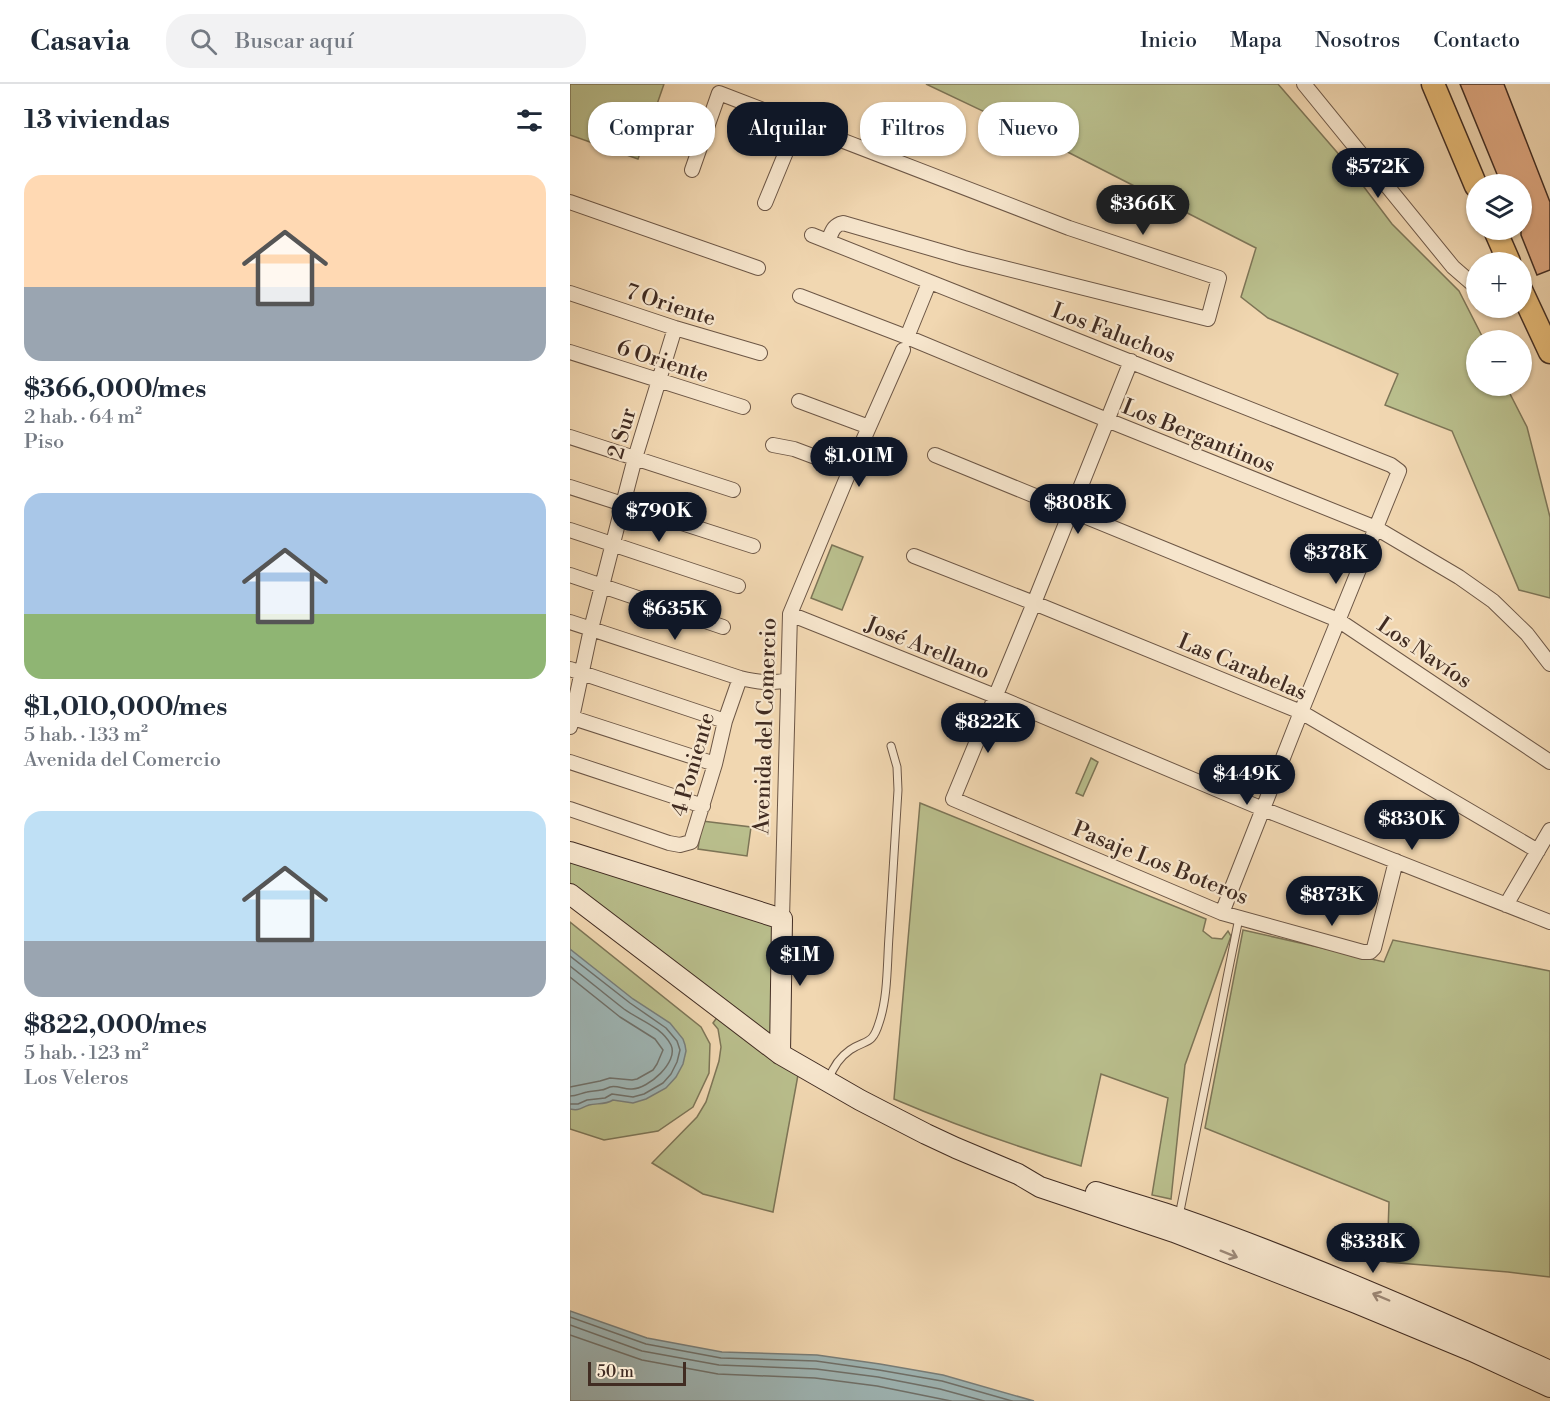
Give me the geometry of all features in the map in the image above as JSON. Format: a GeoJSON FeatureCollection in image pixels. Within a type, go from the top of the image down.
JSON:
{"type":"FeatureCollection","features":[{"type":"Feature","properties":{"kind":"main road"},"geometry":{"type":"LineString","coordinates":[[1425,84],[1457,143]]}},
{"type":"Feature","properties":{"kind":"main road"},"geometry":{"type":"LineString","coordinates":[[1433,84],[1471,174]]}},
{"type":"Feature","properties":{"kind":"main road"},"geometry":{"type":"LineString","coordinates":[[1532,317],[1550,352]]}},
{"type":"Feature","properties":{"kind":"street"},"geometry":{"type":"LineString","coordinates":[[1304,84],[1453,267],[1466,279]]}},
{"type":"Feature","properties":{"kind":"street"},"geometry":{"type":"LineString","coordinates":[[692,170],[719,93],[743,102]]}},
{"type":"Feature","properties":{"kind":"street"},"geometry":{"type":"LineString","coordinates":[[828,241],[837,224],[843,223],[964,258],[1208,319],[1219,278],[1069,228],[848,142]]}},
{"type":"Feature","properties":{"kind":"street"},"geometry":{"type":"LineString","coordinates":[[765,202],[784,156]]}},
{"type":"Feature","properties":{"kind":"street"},"geometry":{"type":"LineString","coordinates":[[570,202],[758,268]]}},
{"type":"Feature","properties":{"kind":"street","name":"Los Faluchos"},"geometry":{"type":"LineString","coordinates":[[812,235],[1392,465],[1399,471],[1376,528]]}},
{"type":"Feature","properties":{"kind":"street","name":"Avenida del Comercio"},"geometry":{"type":"LineString","coordinates":[[780,1054],[790,614],[929,283]]}},
{"type":"Feature","properties":{"kind":"street","name":"7 Oriente"},"geometry":{"type":"LineString","coordinates":[[570,293],[760,353]]}},
{"type":"Feature","properties":{"kind":"street","name":"Los Bergantinos"},"geometry":{"type":"LineString","coordinates":[[800,296],[905,344],[1107,420],[1376,528],[1459,577],[1493,601],[1527,634],[1550,664]]}},
{"type":"Feature","properties":{"kind":"street","name":"2 Sur"},"geometry":{"type":"LineString","coordinates":[[570,720],[576,671],[591,629],[635,458],[675,328]]}},
{"type":"Feature","properties":{"kind":"street","name":"6 Oriente"},"geometry":{"type":"LineString","coordinates":[[570,352],[743,407]]}},
{"type":"Feature","properties":{"kind":"street"},"geometry":{"type":"LineString","coordinates":[[995,696],[1131,361]]}},
{"type":"Feature","properties":{"kind":"street"},"geometry":{"type":"LineString","coordinates":[[800,401],[869,427]]}},
{"type":"Feature","properties":{"kind":"street"},"geometry":{"type":"LineString","coordinates":[[570,437],[733,490]]}},
{"type":"Feature","properties":{"kind":"street"},"geometry":{"type":"LineString","coordinates":[[773,445],[794,449],[850,470]]}},
{"type":"Feature","properties":{"kind":"street","name":"Los Navíos"},"geometry":{"type":"LineString","coordinates":[[935,455],[1338,620],[1550,762]]}},
{"type":"Feature","properties":{"kind":"street"},"geometry":{"type":"LineString","coordinates":[[570,487],[753,546]]}},
{"type":"Feature","properties":{"kind":"street"},"geometry":{"type":"LineString","coordinates":[[1222,913],[1376,528]]}},
{"type":"Feature","properties":{"kind":"street"},"geometry":{"type":"LineString","coordinates":[[570,530],[738,586]]}},
{"type":"Feature","properties":{"kind":"street","name":"Las Carabelas"},"geometry":{"type":"LineString","coordinates":[[914,556],[1301,712],[1538,851]]}},
{"type":"Feature","properties":{"kind":"street"},"geometry":{"type":"LineString","coordinates":[[570,575],[723,627]]}},
{"type":"Feature","properties":{"kind":"street","name":"José Arellano"},"geometry":{"type":"LineString","coordinates":[[790,614],[995,696],[1263,809],[1550,922]]}},
{"type":"Feature","properties":{"kind":"street"},"geometry":{"type":"LineString","coordinates":[[570,622],[740,678],[760,683],[788,681]]}},
{"type":"Feature","properties":{"kind":"street"},"geometry":{"type":"LineString","coordinates":[[576,671],[725,721]]}},
{"type":"Feature","properties":{"kind":"street","name":"4 Poniente"},"geometry":{"type":"LineString","coordinates":[[570,809],[669,843],[680,845],[691,842],[715,764],[725,721],[740,678]]}},
{"type":"Feature","properties":{"kind":"street","name":"Pasaje Los Boteros"},"geometry":{"type":"LineString","coordinates":[[995,696],[953,799],[1222,913],[1370,952],[1374,948],[1396,861]]}},
{"type":"Feature","properties":{"kind":"street"},"geometry":{"type":"LineString","coordinates":[[570,720],[715,764]]}},
{"type":"Feature","properties":{"kind":"street"},"geometry":{"type":"LineString","coordinates":[[570,762],[703,806]]}},
{"type":"Feature","properties":{"kind":"street"},"geometry":{"type":"LineString","coordinates":[[1506,905],[1550,830]]}},
{"type":"Feature","properties":{"kind":"street"},"geometry":{"type":"LineString","coordinates":[[570,852],[782,919]]}},
{"type":"Feature","properties":{"kind":"street"},"geometry":{"type":"LineString","coordinates":[[570,894],[780,1054],[892,1118],[1018,1174],[1040,1187],[1174,1232],[1376,1311],[1550,1387]]}},
{"type":"Feature","properties":{"kind":"street"},"geometry":{"type":"LineString","coordinates":[[1018,1174],[1043,1175],[1179,1218],[1339,1280],[1550,1371]]}},
{"type":"Feature","properties":{"kind":"lane"},"geometry":{"type":"LineString","coordinates":[[828,1080],[832,1070],[845,1054],[874,1036],[882,1008],[887,975],[898,789],[897,767],[891,746]]}},
{"type":"Feature","properties":{"kind":"lane"},"geometry":{"type":"LineString","coordinates":[[1179,1218],[1239,918]]}},
{"type":"Feature","properties":{"kind":"green space"},"geometry":{"type":"Polygon","coordinates":[[[570,84],[664,84],[658,102],[588,102],[588,141],[570,135],[570,84]]]}},
{"type":"Feature","properties":{"kind":"green space"},"geometry":{"type":"Polygon","coordinates":[[[926,84],[1278,84],[1342,158],[1392,224],[1459,291],[1466,305],[1466,318],[1473,318],[1479,330],[1466,330],[1466,396],[1511,396],[1527,427],[1550,517],[1550,598],[1519,590],[1452,431],[1385,405],[1398,374],[1268,318],[1241,297],[1256,248],[1075,156],[1079,156],[1079,102],[978,102],[978,109],[926,84]]]}},
{"type":"Feature","properties":{"kind":"green space"},"geometry":{"type":"Polygon","coordinates":[[[832,545],[863,557],[842,610],[811,598],[832,545]]]}},
{"type":"Feature","properties":{"kind":"green space"},"geometry":{"type":"Polygon","coordinates":[[[1091,758],[1098,762],[1083,796],[1076,793],[1091,758]]]}},
{"type":"Feature","properties":{"kind":"green space"},"geometry":{"type":"Polygon","coordinates":[[[920,803],[1206,919],[1203,931],[1212,938],[1222,939],[1228,931],[1231,936],[1185,1065],[1171,1199],[1152,1195],[1168,1098],[1101,1074],[1081,1166],[986,1135],[894,1099],[920,803]]]}},
{"type":"Feature","properties":{"kind":"green space"},"geometry":{"type":"Polygon","coordinates":[[[702,821],[751,827],[747,856],[698,849],[702,821]]]}},
{"type":"Feature","properties":{"kind":"green space"},"geometry":{"type":"Polygon","coordinates":[[[570,861],[773,926],[771,1035],[570,883],[570,861]]]}},
{"type":"Feature","properties":{"kind":"green space"},"geometry":{"type":"Polygon","coordinates":[[[570,922],[701,1027],[710,1044],[709,1073],[693,1107],[658,1131],[604,1140],[570,1129],[570,922]]]}},
{"type":"Feature","properties":{"kind":"green space"},"geometry":{"type":"Polygon","coordinates":[[[1243,930],[1384,962],[1393,940],[1550,971],[1550,1277],[1387,1262],[1389,1202],[1205,1128],[1243,930]]]}},
{"type":"Feature","properties":{"kind":"green space"},"geometry":{"type":"Polygon","coordinates":[[[718,1016],[798,1075],[773,1212],[703,1194],[652,1163],[697,1117],[706,1102],[721,1047],[718,1029],[713,1023],[718,1016]]]}},
{"type":"Feature","properties":{"kind":"water"},"geometry":{"type":"Polygon","coordinates":[[[570,949],[633,999],[670,1023],[683,1039],[686,1051],[683,1064],[676,1077],[666,1088],[633,1103],[613,1100],[570,1109],[570,949]]]}},
{"type":"Feature","properties":{"kind":"water"},"geometry":{"type":"Polygon","coordinates":[[[570,1311],[647,1338],[722,1352],[817,1355],[880,1364],[943,1375],[1034,1401],[570,1401],[570,1311]]]}},
{"type":"Feature","properties":{"kind":"building"},"geometry":{"type":"Polygon","coordinates":[[[1460,84],[1504,84],[1550,202],[1550,270],[1537,275],[1532,262],[1532,252],[1528,252],[1523,240],[1532,240],[1532,174],[1497,174],[1460,84]]]}}]}
